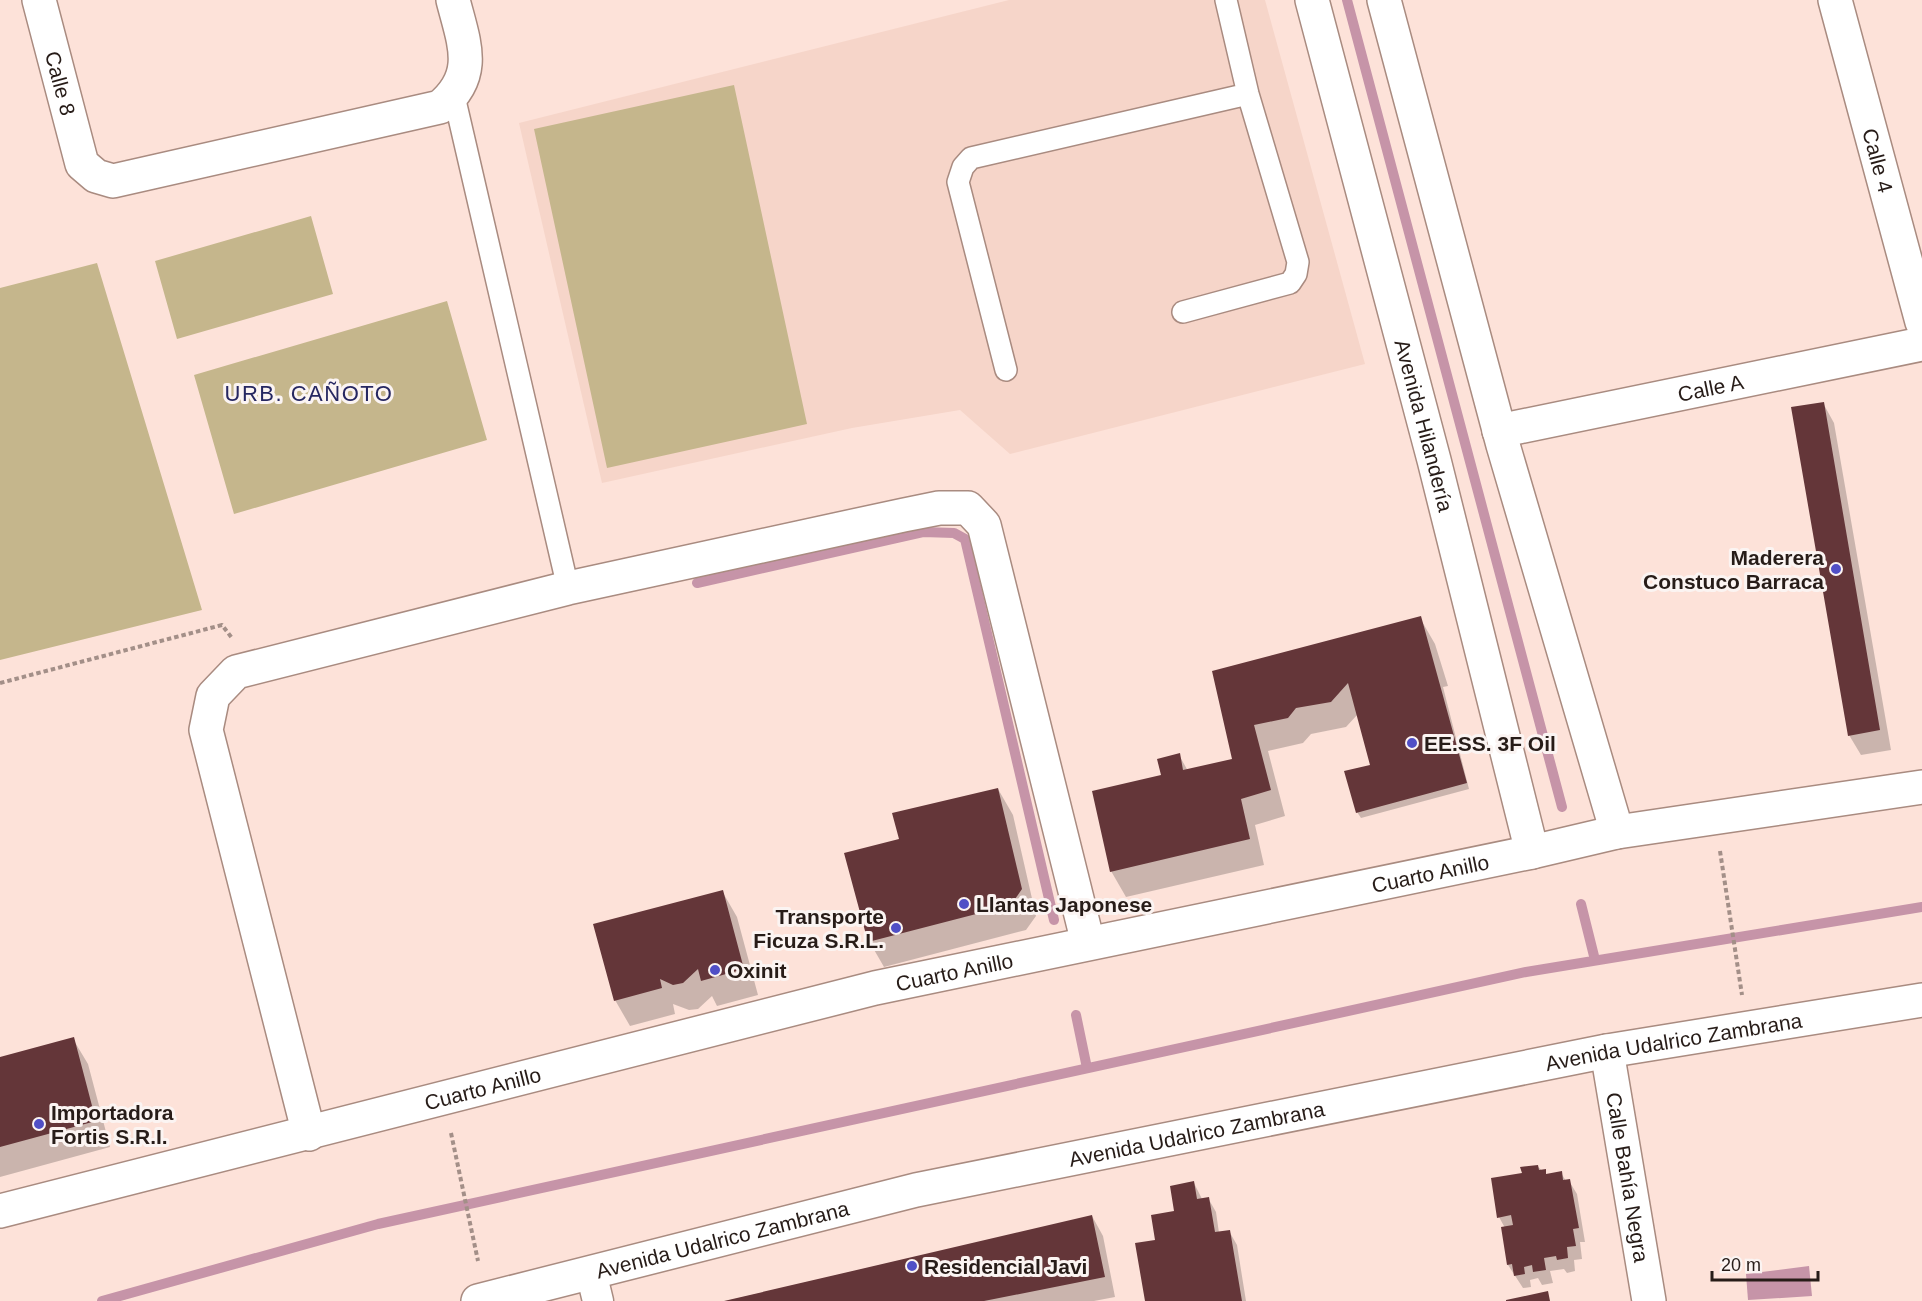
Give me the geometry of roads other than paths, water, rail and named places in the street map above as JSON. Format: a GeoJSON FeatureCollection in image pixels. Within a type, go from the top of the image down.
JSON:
{"type":"FeatureCollection","features":[{"type":"Feature","properties":{"kind":"main road","name":"Calle 8"},"geometry":{"type":"LineString","coordinates":[[39,0],[82,164],[96,176],[113,181],[440,107],[459,87]]}},
{"type":"Feature","properties":{"kind":"main road"},"geometry":{"type":"LineString","coordinates":[[453,0],[466,51],[459,87]]}},
{"type":"Feature","properties":{"kind":"main road","name":"Avenida Hilandería"},"geometry":{"type":"LineString","coordinates":[[1312,0],[1434,460],[1532,852]]}},
{"type":"Feature","properties":{"kind":"main road"},"geometry":{"type":"LineString","coordinates":[[1384,0],[1499,431],[1617,832]]}},
{"type":"Feature","properties":{"kind":"main road","name":"Calle 4"},"geometry":{"type":"LineString","coordinates":[[1835,0],[1922,321]]}},
{"type":"Feature","properties":{"kind":"main road","name":"Calle A"},"geometry":{"type":"LineString","coordinates":[[1499,431],[1922,344]]}},
{"type":"Feature","properties":{"kind":"main road"},"geometry":{"type":"LineString","coordinates":[[309,1134],[206,730],[213,696],[236,672],[568,588],[904,515],[939,508],[968,508],[984,525],[1088,943]]}},
{"type":"Feature","properties":{"kind":"main road","name":"Cuarto Anillo"},"geometry":{"type":"LineString","coordinates":[[0,1211],[875,988],[1532,852],[1617,832],[1922,787]]}},
{"type":"Feature","properties":{"kind":"main road","name":"Avenida Udalrico Zambrana"},"geometry":{"type":"LineString","coordinates":[[478,1301],[595,1287],[916,1190],[1607,1051],[1922,1000]]}},
{"type":"Feature","properties":{"kind":"main road","name":"Calle Bahía Negra"},"geometry":{"type":"LineString","coordinates":[[1607,1051],[1649,1301]]}},
{"type":"Feature","properties":{"kind":"lane"},"geometry":{"type":"LineString","coordinates":[[1183,312],[1290,283],[1296,274],[1298,262],[1248,94],[1226,0]]}},
{"type":"Feature","properties":{"kind":"lane"},"geometry":{"type":"LineString","coordinates":[[459,87],[568,588]]}},
{"type":"Feature","properties":{"kind":"lane"},"geometry":{"type":"LineString","coordinates":[[1006,370],[958,182],[963,167],[970,158],[1248,94]]}},
{"type":"Feature","properties":{"kind":"waterway"},"geometry":{"type":"LineString","coordinates":[[1347,0],[1562,807]]}},
{"type":"Feature","properties":{"kind":"waterway"},"geometry":{"type":"LineString","coordinates":[[697,583],[923,532],[954,533],[965,539],[1054,920]]}},
{"type":"Feature","properties":{"kind":"waterway"},"geometry":{"type":"LineString","coordinates":[[1581,904],[1595,960]]}},
{"type":"Feature","properties":{"kind":"waterway"},"geometry":{"type":"LineString","coordinates":[[102,1301],[378,1224],[1526,972],[1922,907]]}},
{"type":"Feature","properties":{"kind":"waterway"},"geometry":{"type":"LineString","coordinates":[[1076,1015],[1087,1068]]}},
{"type":"Feature","properties":{"kind":"place","name":"Maderera Constuco Barraca"},"geometry":{"type":"Point","coordinates":[1836,569]}},
{"type":"Feature","properties":{"kind":"place","name":"EE.SS. 3F Oil"},"geometry":{"type":"Point","coordinates":[1412,743]}},
{"type":"Feature","properties":{"kind":"place","name":"Llantas Japonese"},"geometry":{"type":"Point","coordinates":[964,904]}},
{"type":"Feature","properties":{"kind":"place","name":"Transporte Ficuza S.R.L."},"geometry":{"type":"Point","coordinates":[896,928]}},
{"type":"Feature","properties":{"kind":"place","name":"Oxinit"},"geometry":{"type":"Point","coordinates":[715,970]}},
{"type":"Feature","properties":{"kind":"place","name":"Importadora Fortis S.R.I."},"geometry":{"type":"Point","coordinates":[39,1124]}},
{"type":"Feature","properties":{"kind":"place","name":"Residencial Javi"},"geometry":{"type":"Point","coordinates":[912,1266]}},
{"type":"Feature","properties":{"kind":"district","name":"URB. CAÑOTO"},"geometry":{"type":"Point","coordinates":[309,393]}}]}
